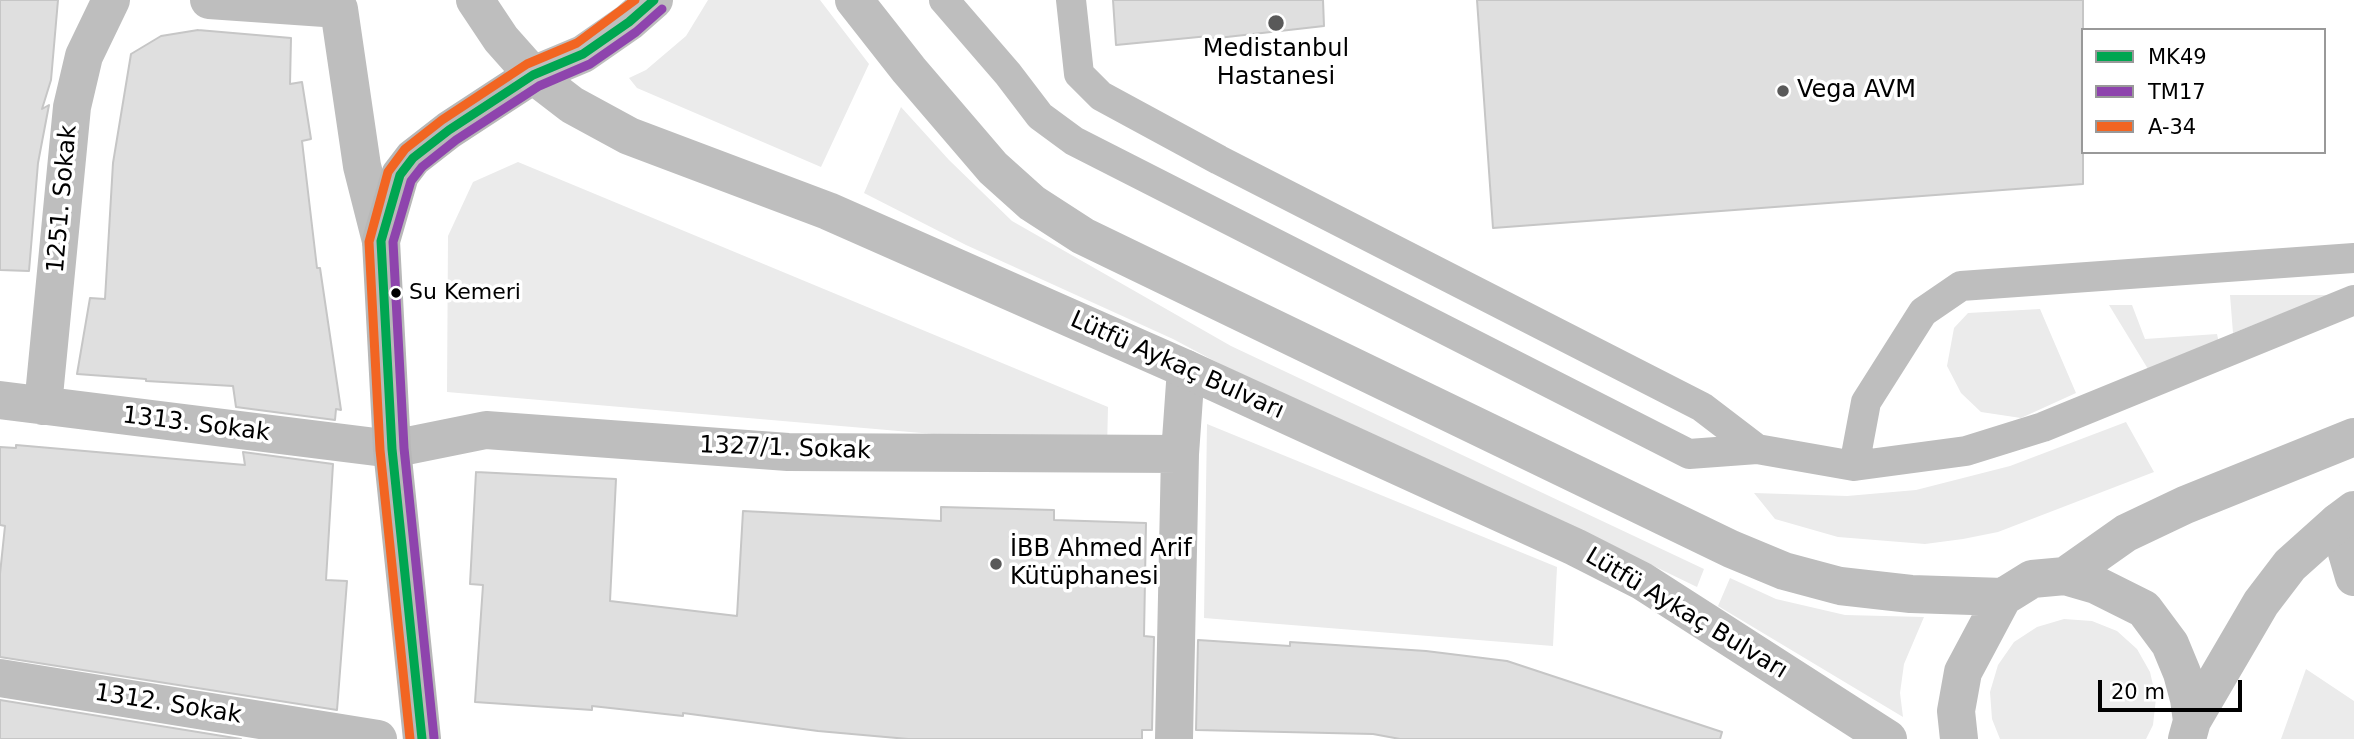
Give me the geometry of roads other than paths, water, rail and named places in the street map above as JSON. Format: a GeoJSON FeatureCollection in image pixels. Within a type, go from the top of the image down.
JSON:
{"type":"FeatureCollection","features":[{"type":"Feature","properties":{"kind":"main road","name":"1251. Sokak"},"geometry":{"type":"LineString","coordinates":[[43,406],[72,107],[84,56],[111,0]]}},
{"type":"Feature","properties":{"kind":"main road"},"geometry":{"type":"LineString","coordinates":[[209,0],[339,9],[362,166],[381,241],[392,449],[422,739]]}},
{"type":"Feature","properties":{"kind":"main road","name":"Lütfü Aykaç Bulvarı"},"geometry":{"type":"LineString","coordinates":[[475,0],[501,39],[533,75],[572,105],[629,136],[828,211],[1186,369],[1575,547],[1642,581],[1888,739]]}},
{"type":"Feature","properties":{"kind":"main road"},"geometry":{"type":"LineString","coordinates":[[381,241],[400,175],[414,158],[449,130],[533,75],[583,54],[629,22],[654,0]]}},
{"type":"Feature","properties":{"kind":"main road"},"geometry":{"type":"LineString","coordinates":[[854,0],[909,70],[993,168],[1032,203],[1083,236],[1731,549],[1784,571],[1840,586],[1911,594],[2003,597]]}},
{"type":"Feature","properties":{"kind":"main road"},"geometry":{"type":"LineString","coordinates":[[1174,739],[1180,454],[1186,369]]}},
{"type":"Feature","properties":{"kind":"main road","name":"1313. Sokak"},"geometry":{"type":"LineString","coordinates":[[0,400],[392,449]]}},
{"type":"Feature","properties":{"kind":"main road","name":"1327/1. Sokak"},"geometry":{"type":"LineString","coordinates":[[392,449],[486,430],[788,452],[1180,454]]}},
{"type":"Feature","properties":{"kind":"main road"},"geometry":{"type":"LineString","coordinates":[[2065,576],[2126,533],[2173,510],[2354,437]]}},
{"type":"Feature","properties":{"kind":"main road"},"geometry":{"type":"LineString","coordinates":[[2189,730],[2269,594],[2290,565],[2346,516]]}},
{"type":"Feature","properties":{"kind":"main road"},"geometry":{"type":"LineString","coordinates":[[2346,516],[2354,577]]}},
{"type":"Feature","properties":{"kind":"main road"},"geometry":{"type":"LineString","coordinates":[[1959,739],[1956,711],[1963,672],[2003,597],[2032,579],[2065,576],[2096,585],[2144,609],[2170,644],[2182,673],[2189,730]]}},
{"type":"Feature","properties":{"kind":"main road","name":"1312. Sokak"},"geometry":{"type":"LineString","coordinates":[[0,678],[379,739]]}},
{"type":"Feature","properties":{"kind":"lane"},"geometry":{"type":"LineString","coordinates":[[944,0],[1009,74],[1040,116],[1074,141],[1689,454],[1757,449],[1854,466],[1966,451],[2043,427],[2354,300]]}},
{"type":"Feature","properties":{"kind":"lane"},"geometry":{"type":"LineString","coordinates":[[1071,0],[1079,74],[1101,96],[1231,166],[1702,407],[1757,449]]}},
{"type":"Feature","properties":{"kind":"lane"},"geometry":{"type":"LineString","coordinates":[[1854,466],[1866,402],[1923,312],[1961,286],[2354,258]]}},
{"type":"Feature","properties":{"kind":"place","name":"Medistanbul Hastanesi"},"geometry":{"type":"Point","coordinates":[1276,23]}},
{"type":"Feature","properties":{"kind":"place","name":"Vega AVM"},"geometry":{"type":"Point","coordinates":[1783,91]}},
{"type":"Feature","properties":{"kind":"place","name":"Su Kemeri"},"geometry":{"type":"Point","coordinates":[396,293]}},
{"type":"Feature","properties":{"kind":"place","name":"İBB Ahmed Arif Kütüphanesi"},"geometry":{"type":"Point","coordinates":[996,564]}}]}
